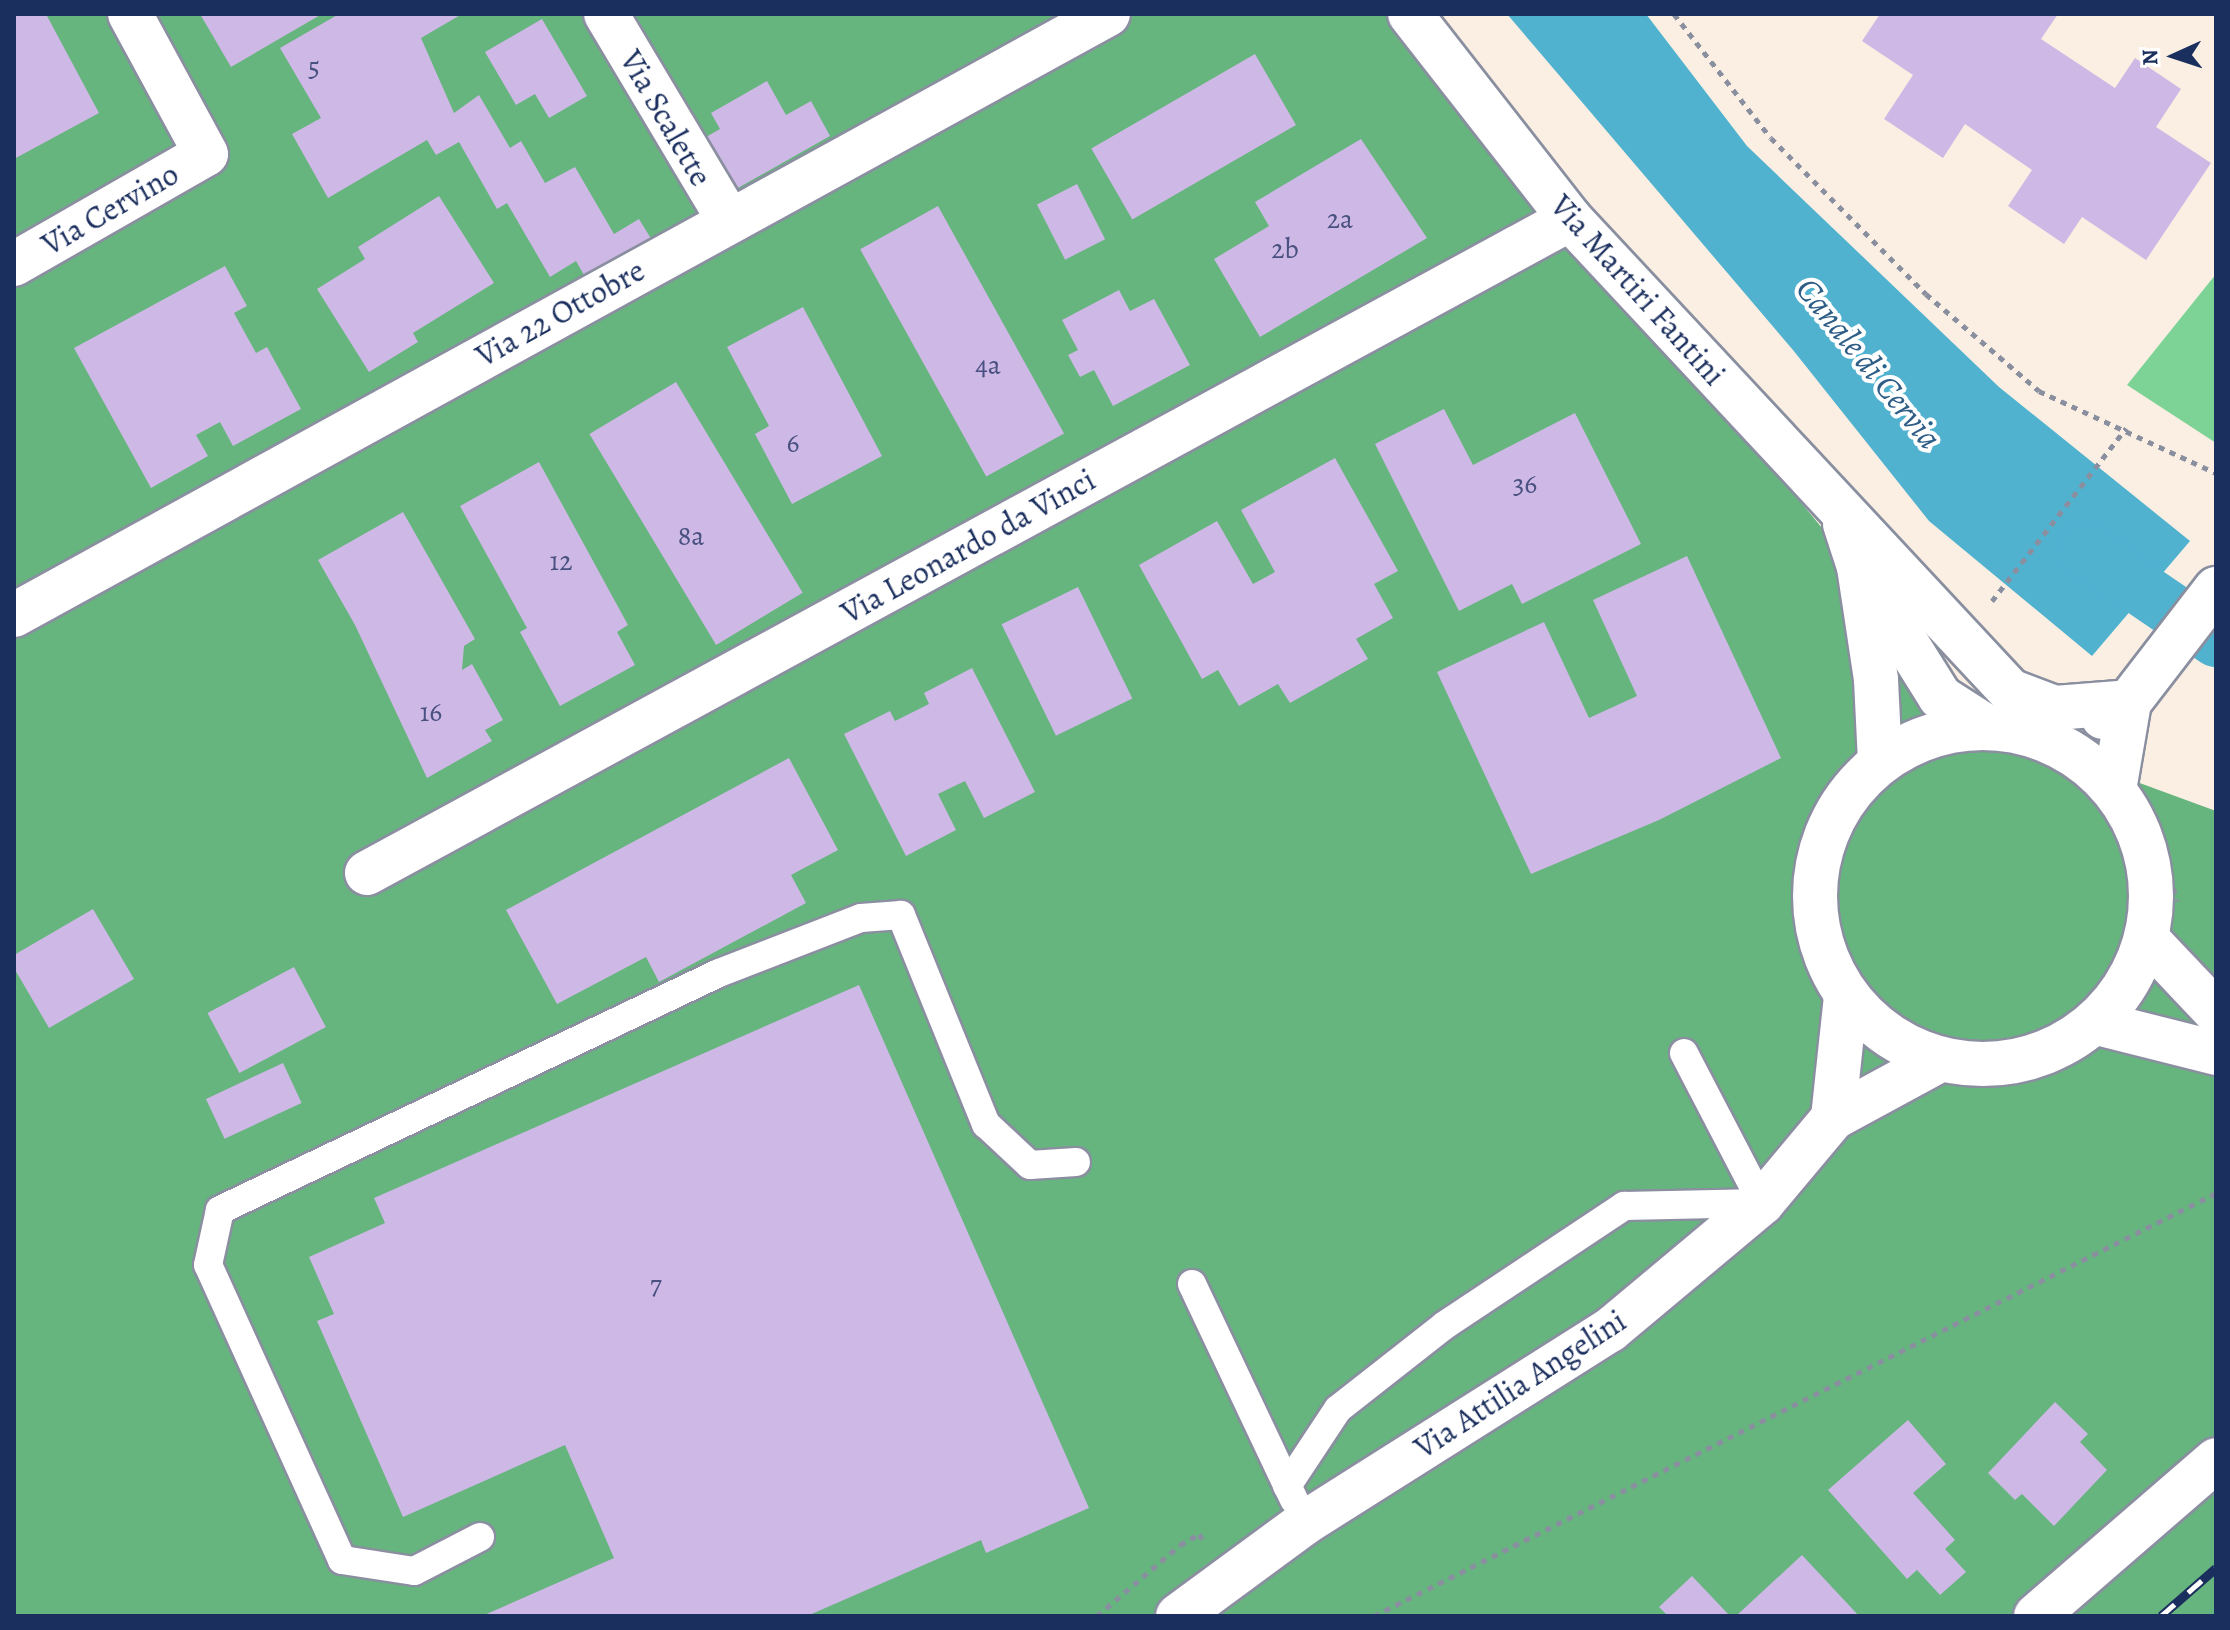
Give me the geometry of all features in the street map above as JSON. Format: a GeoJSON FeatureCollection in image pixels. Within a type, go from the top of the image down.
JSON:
{"type":"FeatureCollection","features":[{"type":"Feature","properties":{"kind":"street","name":"Via Cervino"},"geometry":{"type":"LineString","coordinates":[[14,264],[206,154],[130,14]]}},
{"type":"Feature","properties":{"kind":"street","name":"Via Scalette"},"geometry":{"type":"LineString","coordinates":[[606,14],[729,220]]}},
{"type":"Feature","properties":{"kind":"street","name":"Via 22 Ottobre"},"geometry":{"type":"LineString","coordinates":[[14,615],[1108,14]]}},
{"type":"Feature","properties":{"kind":"street","name":"Via Martiri Fantini"},"geometry":{"type":"LineString","coordinates":[[1410,14],[1570,219],[1842,516],[1859,567]]}},
{"type":"Feature","properties":{"kind":"street","name":"Via Leonardo da Vinci"},"geometry":{"type":"LineString","coordinates":[[367,873],[1570,219]]}},
{"type":"Feature","properties":{"kind":"street"},"geometry":{"type":"LineString","coordinates":[[1842,516],[2010,691],[2055,708],[2129,702]]}},
{"type":"Feature","properties":{"kind":"street"},"geometry":{"type":"LineString","coordinates":[[1859,567],[1940,697],[1987,727],[2055,743],[2132,796]]}},
{"type":"Feature","properties":{"kind":"street"},"geometry":{"type":"LineString","coordinates":[[1859,567],[1876,680],[1880,762]]}},
{"type":"Feature","properties":{"kind":"street"},"geometry":{"type":"LineString","coordinates":[[2055,743],[2129,702],[2216,589]]}},
{"type":"Feature","properties":{"kind":"street"},"geometry":{"type":"LineString","coordinates":[[2129,702],[2132,796],[2152,887],[2164,927],[2216,1012]]}},
{"type":"Feature","properties":{"kind":"street"},"geometry":{"type":"LineString","coordinates":[[1987,727],[1930,735],[1880,762],[1844,799],[1821,846],[1813,899],[1822,950],[1846,997],[1887,1037],[1938,1061],[1994,1066],[2049,1053],[2097,1023],[2128,984],[2164,927]]}},
{"type":"Feature","properties":{"kind":"street"},"geometry":{"type":"LineString","coordinates":[[1833,1118],[1846,997]]}},
{"type":"Feature","properties":{"kind":"street"},"geometry":{"type":"LineString","coordinates":[[2097,1023],[2216,1053]]}},
{"type":"Feature","properties":{"kind":"street","name":"Via Attilia Angelini"},"geometry":{"type":"LineString","coordinates":[[1178,1616],[1297,1504],[1610,1330],[1762,1203],[1833,1118],[1938,1061]]}},
{"type":"Feature","properties":{"kind":"street"},"geometry":{"type":"LineString","coordinates":[[2036,1616],[2216,1460]]}},
{"type":"Feature","properties":{"kind":"lane"},"geometry":{"type":"LineString","coordinates":[[480,1537],[414,1571],[342,1560],[208,1265],[220,1210],[719,973],[875,917],[901,915],[986,1124],[1030,1165],[1076,1162]]}},
{"type":"Feature","properties":{"kind":"lane"},"geometry":{"type":"LineString","coordinates":[[1297,1504],[1338,1409],[1445,1325],[1624,1206],[1762,1203],[1684,1053]]}},
{"type":"Feature","properties":{"kind":"lane"},"geometry":{"type":"LineString","coordinates":[[1192,1284],[1297,1504]]}},
{"type":"Feature","properties":{"kind":"path"},"geometry":{"type":"LineString","coordinates":[[1674,14],[1771,138],[1926,294],[2039,391],[2126,428],[2216,473]]}},
{"type":"Feature","properties":{"kind":"path"},"geometry":{"type":"LineString","coordinates":[[1990,604],[2126,428]]}},
{"type":"Feature","properties":{"kind":"path"},"geometry":{"type":"LineString","coordinates":[[2132,796],[2164,927]]}},
{"type":"Feature","properties":{"kind":"path"},"geometry":{"type":"LineString","coordinates":[[1374,1616],[2216,1193]]}},
{"type":"Feature","properties":{"kind":"green space"},"geometry":{"type":"Polygon","coordinates":[[[14,14],[1396,14],[1987,727],[2216,811],[2216,1616],[14,1616],[14,14]]]}},
{"type":"Feature","properties":{"kind":"green space"},"geometry":{"type":"Polygon","coordinates":[[[2216,274],[2216,443],[2127,385],[2216,274]]]}},
{"type":"Feature","properties":{"kind":"water"},"geometry":{"type":"Polygon","coordinates":[[[1507,14],[1646,14],[1747,146],[1999,387],[2190,541],[2092,656],[1929,521],[1793,350],[1507,14]]]}},
{"type":"Feature","properties":{"kind":"building"},"geometry":{"type":"Polygon","coordinates":[[[14,14],[46,14],[99,113],[14,159],[14,14]]]}},
{"type":"Feature","properties":{"kind":"building"},"geometry":{"type":"Polygon","coordinates":[[[200,14],[322,14],[231,67],[200,14]]]}},
{"type":"Feature","properties":{"kind":"building"},"geometry":{"type":"Polygon","coordinates":[[[339,14],[462,14],[421,38],[454,113],[479,95],[510,148],[521,141],[545,183],[575,167],[614,234],[639,219],[658,250],[592,289],[576,261],[550,277],[507,203],[497,209],[459,142],[436,155],[427,140],[328,198],[292,134],[321,118],[280,48],[339,14]]]}},
{"type":"Feature","properties":{"kind":"building"},"geometry":{"type":"Polygon","coordinates":[[[1880,14],[2058,14],[2041,39],[2115,88],[2135,58],[2181,89],[2156,127],[2211,163],[2146,260],[2082,217],[2064,244],[2008,206],[2032,170],[1965,124],[1943,158],[1884,119],[1913,75],[1862,41],[1880,14]]]}},
{"type":"Feature","properties":{"kind":"building"},"geometry":{"type":"Polygon","coordinates":[[[542,19],[587,96],[549,118],[535,94],[516,105],[485,52],[542,19]]]}},
{"type":"Feature","properties":{"kind":"building"},"geometry":{"type":"Polygon","coordinates":[[[1255,54],[1296,125],[1132,220],[1091,148],[1255,54]]]}},
{"type":"Feature","properties":{"kind":"building"},"geometry":{"type":"Polygon","coordinates":[[[767,81],[786,115],[811,101],[830,136],[729,193],[699,141],[720,129],[711,113],[767,81]]]}},
{"type":"Feature","properties":{"kind":"building"},"geometry":{"type":"Polygon","coordinates":[[[1361,139],[1427,238],[1260,337],[1214,259],[1269,226],[1255,202],[1361,139]]]}},
{"type":"Feature","properties":{"kind":"building"},"geometry":{"type":"Polygon","coordinates":[[[1077,184],[1105,239],[1065,260],[1037,204],[1077,184]]]}},
{"type":"Feature","properties":{"kind":"building"},"geometry":{"type":"Polygon","coordinates":[[[439,196],[494,283],[413,333],[418,342],[369,372],[317,289],[365,259],[358,247],[439,196]]]}},
{"type":"Feature","properties":{"kind":"building"},"geometry":{"type":"Polygon","coordinates":[[[938,206],[1064,433],[986,477],[860,249],[938,206]]]}},
{"type":"Feature","properties":{"kind":"building"},"geometry":{"type":"Polygon","coordinates":[[[225,266],[247,306],[234,313],[256,353],[267,347],[301,409],[233,446],[220,422],[196,435],[208,456],[151,488],[74,348],[225,266]]]}},
{"type":"Feature","properties":{"kind":"building"},"geometry":{"type":"Polygon","coordinates":[[[1119,290],[1130,311],[1154,299],[1190,365],[1113,406],[1094,370],[1080,377],[1068,355],[1078,350],[1062,320],[1119,290]]]}},
{"type":"Feature","properties":{"kind":"building"},"geometry":{"type":"Polygon","coordinates":[[[803,307],[882,456],[792,504],[755,434],[769,426],[727,347],[803,307]]]}},
{"type":"Feature","properties":{"kind":"building"},"geometry":{"type":"Polygon","coordinates":[[[676,382],[803,593],[716,645],[589,434],[676,382]]]}},
{"type":"Feature","properties":{"kind":"building"},"geometry":{"type":"Polygon","coordinates":[[[1444,409],[1473,465],[1575,413],[1641,544],[1522,604],[1512,584],[1459,611],[1375,444],[1444,409]]]}},
{"type":"Feature","properties":{"kind":"building"},"geometry":{"type":"Polygon","coordinates":[[[1335,458],[1398,571],[1374,584],[1393,618],[1356,639],[1368,659],[1290,703],[1278,684],[1239,706],[1218,670],[1202,679],[1139,565],[1217,521],[1253,584],[1275,572],[1241,510],[1335,458]]]}},
{"type":"Feature","properties":{"kind":"building"},"geometry":{"type":"Polygon","coordinates":[[[539,462],[628,625],[617,632],[635,665],[560,706],[520,632],[527,628],[460,506],[539,462]]]}},
{"type":"Feature","properties":{"kind":"building"},"geometry":{"type":"Polygon","coordinates":[[[403,512],[475,639],[464,646],[462,670],[472,664],[503,720],[485,730],[492,741],[427,778],[355,625],[318,560],[403,512]]]}},
{"type":"Feature","properties":{"kind":"building"},"geometry":{"type":"Polygon","coordinates":[[[1687,556],[1781,758],[1659,820],[1531,874],[1437,672],[1544,622],[1589,718],[1637,696],[1593,600],[1687,556]]]}},
{"type":"Feature","properties":{"kind":"building"},"geometry":{"type":"Polygon","coordinates":[[[1078,587],[1132,698],[1056,736],[1002,624],[1078,587]]]}},
{"type":"Feature","properties":{"kind":"building"},"geometry":{"type":"Polygon","coordinates":[[[972,668],[1035,792],[984,818],[965,781],[938,794],[956,830],[906,856],[844,734],[890,711],[895,721],[929,704],[924,693],[972,668]]]}},
{"type":"Feature","properties":{"kind":"building"},"geometry":{"type":"Polygon","coordinates":[[[789,758],[838,850],[791,875],[806,903],[659,982],[646,957],[557,1004],[506,910],[789,758]]]}},
{"type":"Feature","properties":{"kind":"building"},"geometry":{"type":"Polygon","coordinates":[[[93,909],[134,979],[49,1028],[14,968],[14,955],[93,909]]]}},
{"type":"Feature","properties":{"kind":"building"},"geometry":{"type":"Polygon","coordinates":[[[294,967],[326,1027],[239,1073],[207,1013],[294,967]]]}},
{"type":"Feature","properties":{"kind":"building"},"geometry":{"type":"Polygon","coordinates":[[[859,985],[1089,1508],[986,1553],[981,1540],[807,1616],[482,1616],[614,1558],[565,1445],[403,1517],[317,1321],[334,1314],[309,1257],[385,1223],[374,1198],[859,985]]]}},
{"type":"Feature","properties":{"kind":"building"},"geometry":{"type":"Polygon","coordinates":[[[283,1063],[302,1103],[225,1139],[206,1099],[283,1063]]]}},
{"type":"Feature","properties":{"kind":"building"},"geometry":{"type":"Polygon","coordinates":[[[2055,1402],[2088,1434],[2080,1442],[2107,1470],[2054,1526],[2022,1494],[2015,1500],[1988,1473],[2055,1402]]]}},
{"type":"Feature","properties":{"kind":"building"},"geometry":{"type":"Polygon","coordinates":[[[1908,1420],[1946,1464],[1913,1493],[1955,1540],[1945,1549],[1966,1572],[1940,1595],[1917,1570],[1907,1579],[1828,1490],[1908,1420]]]}},
{"type":"Feature","properties":{"kind":"building"},"geometry":{"type":"Polygon","coordinates":[[[1802,1555],[1859,1616],[1736,1616],[1802,1555]]]}},
{"type":"Feature","properties":{"kind":"building"},"geometry":{"type":"Polygon","coordinates":[[[1692,1576],[1730,1616],[1668,1616],[1659,1607],[1692,1576]]]}},
{"type":"Feature","properties":{"kind":"waterway","name":"Canale di Cervia"},"geometry":{"type":"LineString","coordinates":[[2084,550],[2216,640]]}},
{"type":"Feature","properties":{"kind":"railway"},"geometry":{"type":"LineString","coordinates":[[2161,1616],[2216,1568]]}}]}
